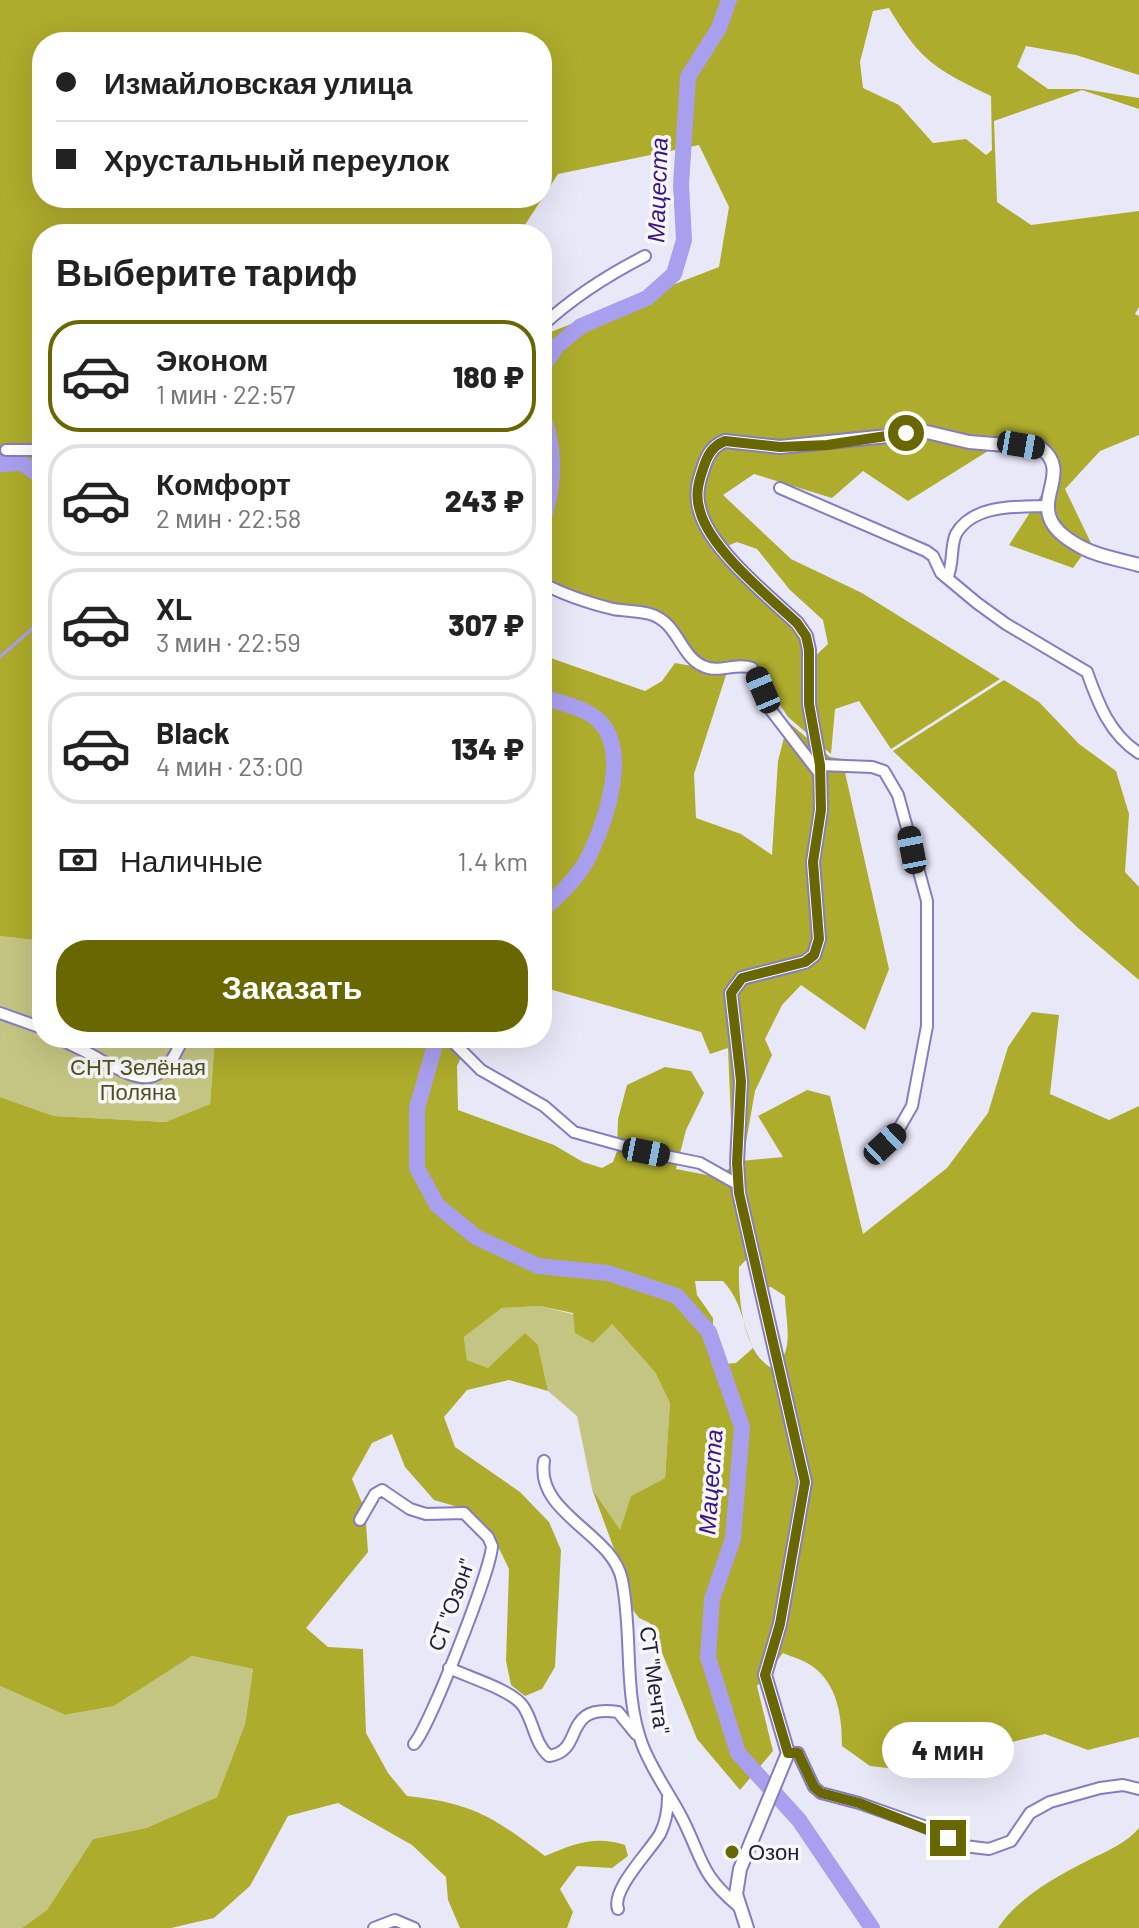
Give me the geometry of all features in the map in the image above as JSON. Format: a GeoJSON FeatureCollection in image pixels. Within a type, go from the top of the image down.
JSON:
{"type":"FeatureCollection","features":[{"type":"Feature","properties":{"kind":"street"},"geometry":{"type":"LineString","coordinates":[[552,317],[607,276],[645,256]]}},
{"type":"Feature","properties":{"kind":"street"},"geometry":{"type":"LineString","coordinates":[[747,1928],[738,1906],[740,1869],[788,1753],[765,1675],[780,1624],[805,1482],[739,1185],[737,1163],[741,1081],[731,993],[742,978],[805,962],[814,955],[820,931],[813,862],[821,810],[820,770],[809,704],[806,636],[797,623],[722,548],[700,514],[698,487],[712,449],[725,441],[780,447],[927,432],[969,442],[1041,448],[1053,463],[1055,476],[1046,506],[1048,517],[1062,535],[1086,551],[1139,565]]}},
{"type":"Feature","properties":{"kind":"street"},"geometry":{"type":"LineString","coordinates":[[6,450],[32,450]]}},
{"type":"Feature","properties":{"kind":"street"},"geometry":{"type":"LineString","coordinates":[[780,488],[926,551],[947,578],[1006,624],[1087,672],[1099,709],[1131,748],[1139,753]]}},
{"type":"Feature","properties":{"kind":"street"},"geometry":{"type":"LineString","coordinates":[[947,578],[953,560],[955,536],[967,522],[995,510],[1046,506]]}},
{"type":"Feature","properties":{"kind":"street"},"geometry":{"type":"LineString","coordinates":[[552,587],[591,603],[653,615],[676,633],[691,657],[701,666],[752,668],[770,709],[820,770]]}},
{"type":"Feature","properties":{"kind":"street"},"geometry":{"type":"LineString","coordinates":[[820,770],[872,767],[884,771],[898,795],[927,901],[930,1002],[927,1026],[912,1106],[897,1132],[885,1144]]}},
{"type":"Feature","properties":{"kind":"street"},"geometry":{"type":"LineString","coordinates":[[0,1013],[32,1024]]}},
{"type":"Feature","properties":{"kind":"street"},"geometry":{"type":"LineString","coordinates":[[77,1048],[130,1077],[145,1077],[161,1073],[173,1062],[179,1048]]}},
{"type":"Feature","properties":{"kind":"street"},"geometry":{"type":"LineString","coordinates":[[459,1048],[481,1070],[544,1106],[584,1137],[700,1163],[739,1185]]}},
{"type":"Feature","properties":{"kind":"street","name":"СТ \"Мечта\""},"geometry":{"type":"LineString","coordinates":[[544,1461],[544,1475],[559,1505],[593,1537],[622,1577],[635,1714],[642,1743],[683,1821],[705,1872],[738,1906]]}},
{"type":"Feature","properties":{"kind":"street","name":"СТ \"Озон\""},"geometry":{"type":"LineString","coordinates":[[360,1520],[375,1494],[382,1490],[410,1509],[426,1514],[464,1513],[488,1537],[492,1554],[422,1734],[414,1744]]}},
{"type":"Feature","properties":{"kind":"street"},"geometry":{"type":"LineString","coordinates":[[449,1668],[520,1702],[539,1743],[549,1756],[567,1749],[582,1717],[589,1713],[618,1712],[642,1743]]}},
{"type":"Feature","properties":{"kind":"street"},"geometry":{"type":"LineString","coordinates":[[788,1753],[798,1753],[807,1775],[821,1793],[932,1829],[964,1846],[989,1849],[1011,1841],[1030,1813],[1050,1802],[1100,1788],[1123,1785],[1139,1789]]}},
{"type":"Feature","properties":{"kind":"street"},"geometry":{"type":"LineString","coordinates":[[618,1909],[617,1894],[661,1831],[667,1814],[668,1795]]}},
{"type":"Feature","properties":{"kind":"street"},"geometry":{"type":"LineString","coordinates":[[374,1928],[395,1920],[414,1928]]}},
{"type":"Feature","properties":{"kind":"green space","name":"СНТ Зелёная Поляна"},"geometry":{"type":"Polygon","coordinates":[[[0,936],[32,940],[32,1048],[214,1048],[210,1104],[167,1122],[54,1116],[0,1097],[0,936]]]}},
{"type":"Feature","properties":{"kind":"green space"},"geometry":{"type":"Polygon","coordinates":[[[540,1306],[612,1324],[655,1372],[670,1403],[665,1478],[631,1496],[620,1531],[592,1489],[577,1416],[548,1391],[538,1345],[506,1353],[488,1368],[467,1360],[464,1337],[502,1308],[540,1306]]]}},
{"type":"Feature","properties":{"kind":"green space"},"geometry":{"type":"Polygon","coordinates":[[[192,1656],[253,1669],[245,1724],[217,1797],[146,1828],[93,1839],[47,1910],[22,1928],[0,1928],[0,1686],[65,1715],[114,1706],[192,1656]]]}},
{"type":"Feature","properties":{"kind":"shaded area"},"geometry":{"type":"Polygon","coordinates":[[[0,0],[1139,0],[1139,75],[1076,55],[1026,46],[1017,67],[1048,89],[1083,89],[1139,98],[1139,109],[1082,90],[994,121],[997,202],[1031,225],[1139,211],[1139,307],[1135,314],[1139,316],[1139,435],[1100,451],[1065,489],[1091,543],[1073,568],[1009,545],[1049,483],[1047,456],[1032,451],[988,451],[908,501],[863,471],[832,498],[754,474],[723,495],[791,559],[862,593],[1000,679],[891,749],[859,701],[835,709],[831,754],[788,717],[753,663],[730,667],[704,664],[658,618],[552,590],[552,331],[719,267],[729,207],[699,145],[558,174],[552,183],[552,32],[32,32],[32,208],[536,208],[526,224],[32,224],[32,940],[0,936],[0,0]],[[889,8],[873,11],[860,62],[863,88],[899,105],[933,143],[966,139],[986,155],[992,150],[991,96],[931,62],[889,8]],[[737,542],[722,548],[797,623],[810,661],[828,644],[823,620],[790,590],[757,549],[737,542]]]}},
{"type":"Feature","properties":{"kind":"shaded area"},"geometry":{"type":"Polygon","coordinates":[[[552,658],[645,691],[662,681],[675,663],[727,672],[694,774],[696,818],[741,834],[772,855],[778,761],[788,722],[830,757],[842,759],[889,969],[865,1030],[801,985],[782,1005],[765,1039],[772,1055],[755,1091],[746,1142],[732,1144],[728,1048],[710,1054],[701,1032],[552,990],[552,658]]]}},
{"type":"Feature","properties":{"kind":"shaded area"},"geometry":{"type":"Polygon","coordinates":[[[1004,680],[1039,702],[1079,744],[1116,771],[1129,814],[1125,872],[1139,887],[1139,980],[1078,928],[893,751],[1004,680]]]}},
{"type":"Feature","properties":{"kind":"shaded area"},"geometry":{"type":"Polygon","coordinates":[[[1032,1012],[1059,1015],[1050,1094],[1109,1120],[1139,1106],[1139,1737],[1088,1750],[1045,1734],[992,1747],[933,1773],[870,1766],[842,1746],[837,1702],[828,1682],[809,1664],[783,1653],[757,1686],[773,1751],[740,1790],[697,1739],[650,1623],[639,1618],[633,1610],[592,1489],[620,1530],[631,1496],[665,1478],[670,1403],[655,1372],[612,1324],[593,1343],[575,1333],[573,1313],[540,1306],[502,1308],[464,1337],[467,1360],[488,1368],[525,1333],[538,1345],[548,1391],[509,1380],[467,1390],[444,1417],[455,1447],[520,1492],[549,1522],[561,1550],[555,1667],[542,1689],[525,1696],[511,1685],[506,1661],[509,1569],[494,1538],[465,1509],[434,1500],[405,1467],[392,1434],[372,1443],[352,1479],[365,1510],[368,1552],[306,1628],[328,1647],[363,1649],[366,1733],[388,1773],[407,1796],[449,1803],[481,1814],[545,1856],[575,1845],[604,1841],[625,1845],[628,1856],[612,1868],[577,1866],[560,1889],[573,1912],[567,1928],[460,1928],[448,1900],[446,1877],[412,1845],[338,1803],[288,1816],[250,1886],[214,1918],[171,1928],[22,1928],[47,1910],[93,1839],[146,1828],[217,1797],[245,1724],[253,1669],[192,1656],[114,1706],[65,1715],[0,1686],[0,1097],[54,1116],[166,1122],[210,1104],[214,1048],[466,1048],[457,1066],[458,1110],[554,1145],[583,1162],[602,1168],[613,1162],[617,1151],[618,1119],[627,1085],[665,1067],[691,1071],[704,1093],[686,1130],[676,1169],[717,1177],[740,1161],[783,1157],[758,1116],[807,1090],[830,1096],[863,1234],[947,1168],[988,1113],[1008,1047],[1032,1012]],[[752,1254],[739,1267],[744,1323],[734,1297],[723,1281],[695,1281],[697,1295],[713,1318],[713,1331],[724,1364],[736,1363],[753,1348],[752,1344],[767,1365],[779,1371],[752,1254]],[[771,1287],[762,1288],[779,1363],[784,1356],[788,1331],[785,1296],[771,1287]]]}},
{"type":"Feature","properties":{"kind":"shaded area"},"geometry":{"type":"Polygon","coordinates":[[[1139,1828],[1139,1928],[998,1928],[1016,1907],[1038,1889],[1122,1843],[1139,1828]]]}},
{"type":"Feature","properties":{"kind":"waterway","name":"Мацеста"},"geometry":{"type":"LineString","coordinates":[[552,353],[581,326],[647,298],[674,274],[684,240],[681,185],[688,77],[719,28],[729,0]]}},
{"type":"Feature","properties":{"kind":"waterway","name":"Мацеста"},"geometry":{"type":"LineString","coordinates":[[552,455],[552,469]]}},
{"type":"Feature","properties":{"kind":"waterway"},"geometry":{"type":"LineString","coordinates":[[0,464],[22,463],[32,470]]}},
{"type":"Feature","properties":{"kind":"waterway"},"geometry":{"type":"LineString","coordinates":[[0,657],[32,629]]}},
{"type":"Feature","properties":{"kind":"waterway","name":"Мацеста"},"geometry":{"type":"LineString","coordinates":[[552,700],[580,709],[599,721],[608,734],[614,767],[608,805],[590,854],[569,885],[552,901]]}},
{"type":"Feature","properties":{"kind":"waterway","name":"Мацеста"},"geometry":{"type":"LineString","coordinates":[[434,1048],[417,1108],[417,1168],[437,1205],[476,1237],[538,1266],[608,1273],[677,1296],[709,1332],[742,1427],[733,1539],[712,1599],[708,1657],[738,1753],[799,1820],[872,1928]]}},
{"type":"Feature","properties":{"kind":"place","name":"Озон"},"geometry":{"type":"Point","coordinates":[732,1852]}},
{"type":"Feature","properties":{"kind":"route"},"geometry":{"type":"LineString","coordinates":[[906,433],[827,445],[780,447],[733,441],[718,443],[706,460],[697,495],[700,514],[722,548],[797,623],[806,636],[810,662],[809,704],[822,790],[813,862],[820,931],[814,955],[805,962],[742,978],[731,993],[741,1081],[737,1163],[739,1193],[805,1482],[780,1624],[765,1675],[768,1693],[788,1753],[798,1753],[807,1775],[821,1793],[859,1803],[932,1829],[948,1838]]}}]}
